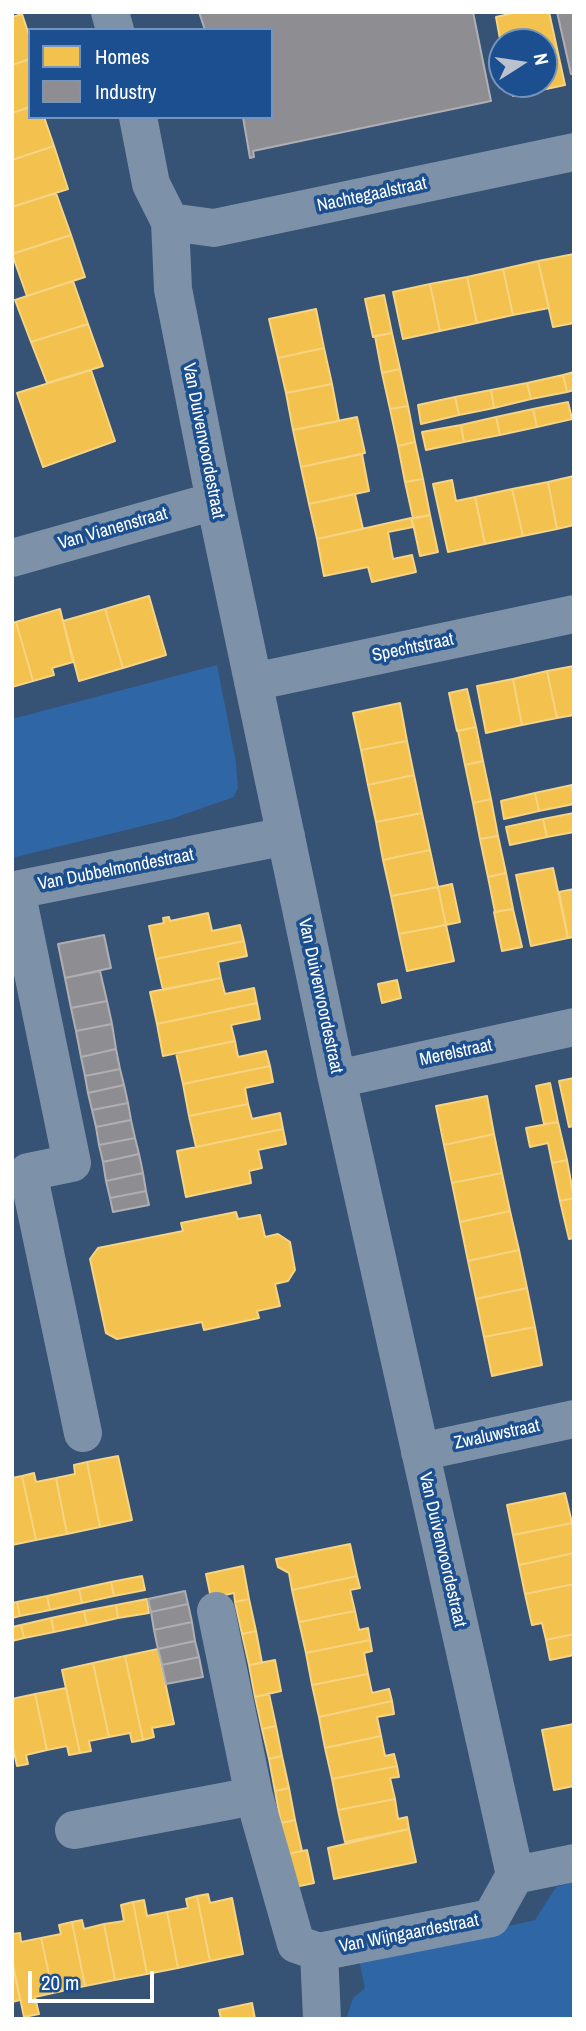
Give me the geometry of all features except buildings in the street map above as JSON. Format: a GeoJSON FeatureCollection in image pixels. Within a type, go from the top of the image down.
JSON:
{"type":"FeatureCollection","features":[{"type":"Feature","properties":{"kind":"street","name":"Van Duivenvoordestraat"},"geometry":{"type":"LineString","coordinates":[[138,119],[151,184],[170,222],[173,289],[215,500],[337,1079],[515,1875]]}},
{"type":"Feature","properties":{"kind":"street","name":"Nachtegaalstraat"},"geometry":{"type":"LineString","coordinates":[[170,222],[214,228],[574,152]]}},
{"type":"Feature","properties":{"kind":"street","name":"Van Vianenstraat"},"geometry":{"type":"LineString","coordinates":[[12,558],[215,500]]}},
{"type":"Feature","properties":{"kind":"street","name":"Spechtstraat"},"geometry":{"type":"LineString","coordinates":[[253,682],[574,614]]}},
{"type":"Feature","properties":{"kind":"street","name":"Van Dubbelmondestraat"},"geometry":{"type":"LineString","coordinates":[[83,1433],[20,1174],[72,1163],[14,891],[286,836]]}},
{"type":"Feature","properties":{"kind":"street","name":"Merelstraat"},"geometry":{"type":"LineString","coordinates":[[337,1079],[574,1027]]}},
{"type":"Feature","properties":{"kind":"street","name":"Zwaluwstraat"},"geometry":{"type":"LineString","coordinates":[[420,1452],[574,1419]]}},
{"type":"Feature","properties":{"kind":"street","name":"Van Wijngaardestraat"},"geometry":{"type":"LineString","coordinates":[[216,1611],[254,1796],[296,1944],[319,1952],[491,1918],[515,1875]]}},
{"type":"Feature","properties":{"kind":"street"},"geometry":{"type":"LineString","coordinates":[[74,1830],[254,1796]]}},
{"type":"Feature","properties":{"kind":"street"},"geometry":{"type":"LineString","coordinates":[[515,1875],[574,1863]]}},
{"type":"Feature","properties":{"kind":"street","name":"Van Wijngaardestraat"},"geometry":{"type":"LineString","coordinates":[[319,1952],[322,2019]]}},
{"type":"Feature","properties":{"kind":"shaded area"},"geometry":{"type":"Polygon","coordinates":[[[217,665],[236,762],[238,788],[234,797],[171,819],[12,858],[12,719],[217,665]]]}},
{"type":"Feature","properties":{"kind":"shaded area"},"geometry":{"type":"Polygon","coordinates":[[[574,1882],[574,2019],[346,2019],[353,1998],[365,1988],[359,1960],[535,1920],[556,1887],[574,1882]]]}}]}
